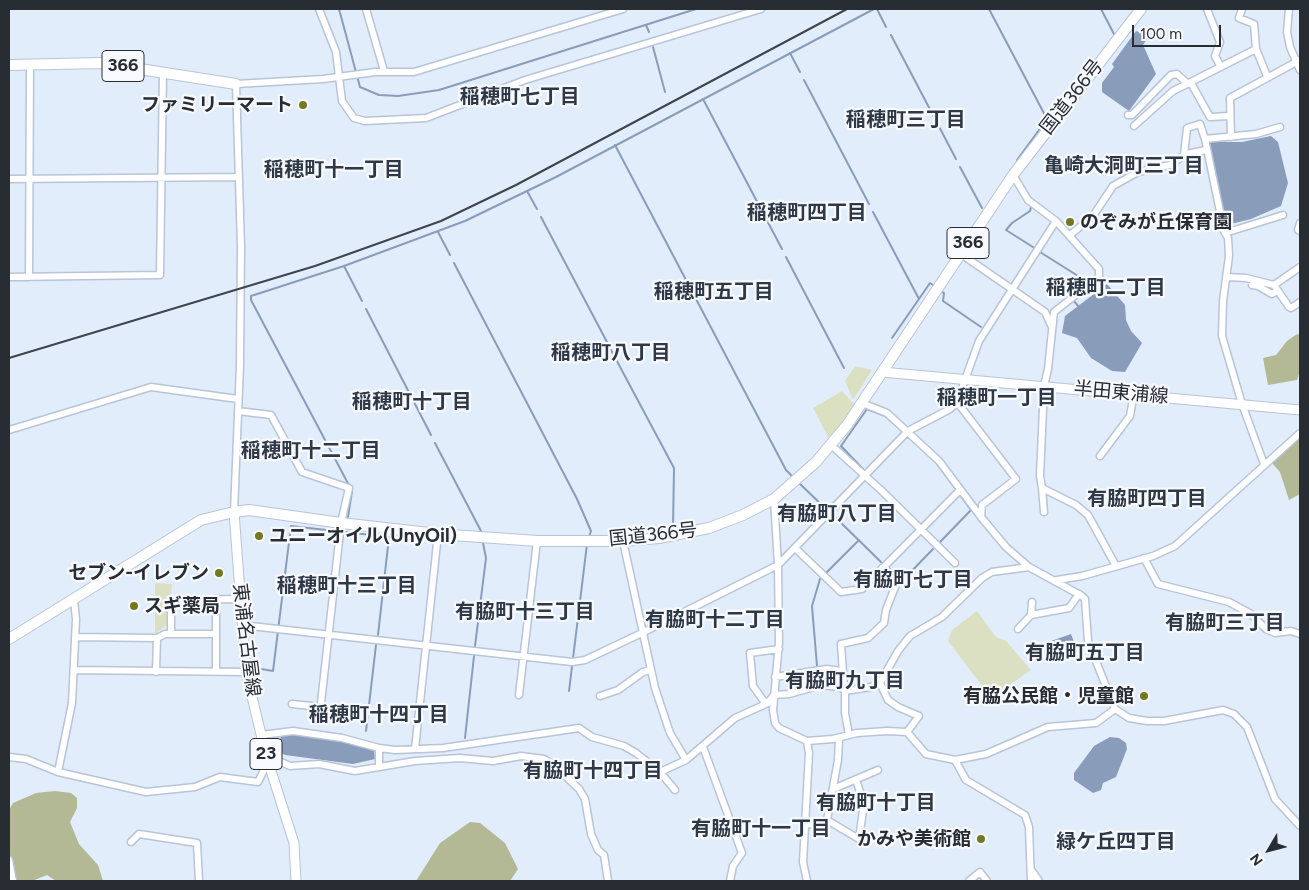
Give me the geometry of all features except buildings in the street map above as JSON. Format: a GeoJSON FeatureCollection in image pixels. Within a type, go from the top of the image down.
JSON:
{"type":"FeatureCollection","features":[{"type":"Feature","properties":{"kind":"highway","name":"国道366号"},"geometry":{"type":"LineString","coordinates":[[9,639],[201,520],[234,512],[249,510],[341,524],[438,534],[537,541],[623,541],[659,538],[709,528],[743,515],[774,498],[797,481],[831,446],[862,403],[1013,175],[1141,9]]}},
{"type":"Feature","properties":{"kind":"highway","name":"366"},"geometry":{"type":"LineString","coordinates":[[9,65],[101,64],[236,84]]}},
{"type":"Feature","properties":{"kind":"main road","name":"半田東浦線"},"geometry":{"type":"LineString","coordinates":[[882,372],[1134,393],[1300,410]]}},
{"type":"Feature","properties":{"kind":"main road","name":"東浦名古屋線"},"geometry":{"type":"LineString","coordinates":[[234,512],[246,672],[267,759],[294,843],[296,881]]}},
{"type":"Feature","properties":{"kind":"street"},"geometry":{"type":"LineString","coordinates":[[319,9],[336,52],[342,101],[354,118],[365,121],[426,118],[525,80],[761,9]]}},
{"type":"Feature","properties":{"kind":"street"},"geometry":{"type":"LineString","coordinates":[[366,9],[384,71]]}},
{"type":"Feature","properties":{"kind":"street"},"geometry":{"type":"LineString","coordinates":[[234,512],[240,365],[239,177],[236,84],[323,79],[340,75],[384,71],[414,72],[623,9]]}},
{"type":"Feature","properties":{"kind":"street"},"geometry":{"type":"LineString","coordinates":[[1207,9],[1220,42],[1215,56],[1221,67]]}},
{"type":"Feature","properties":{"kind":"street"},"geometry":{"type":"LineString","coordinates":[[1242,9],[1239,18],[1254,24],[1256,49],[1267,76]]}},
{"type":"Feature","properties":{"kind":"street"},"geometry":{"type":"LineString","coordinates":[[1289,9],[1287,32],[1300,70]]}},
{"type":"Feature","properties":{"kind":"street"},"geometry":{"type":"LineString","coordinates":[[1134,126],[1168,94],[1256,49]]}},
{"type":"Feature","properties":{"kind":"street"},"geometry":{"type":"LineString","coordinates":[[1231,137],[1230,98],[1267,76],[1298,61]]}},
{"type":"Feature","properties":{"kind":"street"},"geometry":{"type":"LineString","coordinates":[[29,277],[30,65]]}},
{"type":"Feature","properties":{"kind":"street"},"geometry":{"type":"LineString","coordinates":[[9,277],[160,275],[163,73]]}},
{"type":"Feature","properties":{"kind":"street"},"geometry":{"type":"LineString","coordinates":[[1128,115],[1132,115],[1172,75],[1177,74],[1189,83],[1210,117],[1230,116]]}},
{"type":"Feature","properties":{"kind":"street"},"geometry":{"type":"LineString","coordinates":[[1184,155],[1187,128],[1200,124],[1205,139],[1225,234],[1228,238],[1229,256],[1223,301],[1222,336],[1242,404],[1264,464]]}},
{"type":"Feature","properties":{"kind":"street"},"geometry":{"type":"LineString","coordinates":[[1205,139],[1256,134],[1280,127]]}},
{"type":"Feature","properties":{"kind":"street"},"geometry":{"type":"LineString","coordinates":[[1070,236],[1093,216],[1113,186],[1138,172],[1170,165],[1184,155],[1206,150]]}},
{"type":"Feature","properties":{"kind":"street"},"geometry":{"type":"LineString","coordinates":[[1013,175],[1028,200],[1056,221],[1099,269],[1099,277],[1054,312],[1048,369],[1044,386],[1040,452],[1044,512]]}},
{"type":"Feature","properties":{"kind":"street"},"geometry":{"type":"LineString","coordinates":[[9,179],[239,177]]}},
{"type":"Feature","properties":{"kind":"street"},"geometry":{"type":"LineString","coordinates":[[1225,234],[1282,215]]}},
{"type":"Feature","properties":{"kind":"street"},"geometry":{"type":"LineString","coordinates":[[242,625],[572,662],[585,660],[644,632],[778,565],[906,432],[944,414],[957,402],[979,341],[1010,289],[1056,221]]}},
{"type":"Feature","properties":{"kind":"street"},"geometry":{"type":"LineString","coordinates":[[1300,223],[1298,230],[1300,231]]}},
{"type":"Feature","properties":{"kind":"street"},"geometry":{"type":"LineString","coordinates":[[961,254],[1045,312],[1053,329]]}},
{"type":"Feature","properties":{"kind":"street"},"geometry":{"type":"LineString","coordinates":[[1252,285],[1258,286],[1272,294],[1276,288],[1300,267]]}},
{"type":"Feature","properties":{"kind":"street"},"geometry":{"type":"LineString","coordinates":[[1227,277],[1246,278],[1276,288],[1288,307],[1291,308],[1300,302]]}},
{"type":"Feature","properties":{"kind":"street"},"geometry":{"type":"LineString","coordinates":[[9,430],[151,387],[238,399]]}},
{"type":"Feature","properties":{"kind":"street"},"geometry":{"type":"LineString","coordinates":[[1100,456],[1130,416],[1134,393]]}},
{"type":"Feature","properties":{"kind":"street"},"geometry":{"type":"LineString","coordinates":[[957,402],[1016,479],[982,505],[981,517]]}},
{"type":"Feature","properties":{"kind":"street"},"geometry":{"type":"LineString","coordinates":[[862,403],[887,413],[939,461],[958,492],[1006,547],[1029,567],[1057,580],[1085,599],[1088,641],[1115,710],[1129,718],[1147,721],[1164,721],[1223,710],[1234,714],[1248,727],[1275,799],[1300,826]]}},
{"type":"Feature","properties":{"kind":"street"},"geometry":{"type":"LineString","coordinates":[[238,411],[271,416],[302,472],[349,488],[341,524],[319,722]]}},
{"type":"Feature","properties":{"kind":"street"},"geometry":{"type":"LineString","coordinates":[[1057,580],[1144,558],[1175,546],[1300,433]]}},
{"type":"Feature","properties":{"kind":"street"},"geometry":{"type":"LineString","coordinates":[[831,446],[864,475],[955,563]]}},
{"type":"Feature","properties":{"kind":"street"},"geometry":{"type":"LineString","coordinates":[[1042,488],[1076,505],[1088,515],[1116,566]]}},
{"type":"Feature","properties":{"kind":"street"},"geometry":{"type":"LineString","coordinates":[[795,548],[841,592],[862,589],[958,492]]}},
{"type":"Feature","properties":{"kind":"street"},"geometry":{"type":"LineString","coordinates":[[774,498],[778,565],[778,649],[773,710],[776,726],[807,741],[892,730],[907,732],[926,754],[955,760],[993,751],[1048,727],[1096,722],[1115,710]]}},
{"type":"Feature","properties":{"kind":"street"},"geometry":{"type":"LineString","coordinates":[[415,749],[438,534]]}},
{"type":"Feature","properties":{"kind":"street"},"geometry":{"type":"LineString","coordinates":[[519,695],[537,541]]}},
{"type":"Feature","properties":{"kind":"street"},"geometry":{"type":"LineString","coordinates":[[623,541],[651,670],[670,733],[686,760]]}},
{"type":"Feature","properties":{"kind":"street"},"geometry":{"type":"LineString","coordinates":[[1144,558],[1158,584],[1218,598],[1251,614],[1266,629],[1275,633],[1291,632],[1300,634]]}},
{"type":"Feature","properties":{"kind":"street"},"geometry":{"type":"LineString","coordinates":[[660,772],[686,760],[735,718],[768,703],[774,695],[789,694],[821,684],[845,689],[871,687],[880,683],[910,636],[942,617],[982,578],[992,572],[1029,567]]}},
{"type":"Feature","properties":{"kind":"street"},"geometry":{"type":"LineString","coordinates":[[849,735],[845,714],[845,678],[841,671],[841,644],[868,638],[884,623],[886,610],[897,582],[882,568]]}},
{"type":"Feature","properties":{"kind":"street"},"geometry":{"type":"LineString","coordinates":[[1018,629],[1031,615],[1069,608],[1079,594]]}},
{"type":"Feature","properties":{"kind":"street"},"geometry":{"type":"LineString","coordinates":[[171,634],[171,600],[240,599]]}},
{"type":"Feature","properties":{"kind":"street"},"geometry":{"type":"LineString","coordinates":[[58,772],[72,703],[75,670],[76,608],[74,600]]}},
{"type":"Feature","properties":{"kind":"street"},"geometry":{"type":"LineString","coordinates":[[216,600],[216,671]]}},
{"type":"Feature","properties":{"kind":"street"},"geometry":{"type":"LineString","coordinates":[[1031,615],[1032,602]]}},
{"type":"Feature","properties":{"kind":"street"},"geometry":{"type":"LineString","coordinates":[[75,637],[157,638],[171,634],[216,634]]}},
{"type":"Feature","properties":{"kind":"street"},"geometry":{"type":"LineString","coordinates":[[156,672],[157,638]]}},
{"type":"Feature","properties":{"kind":"street"},"geometry":{"type":"LineString","coordinates":[[768,703],[763,700],[753,686],[750,653],[778,649]]}},
{"type":"Feature","properties":{"kind":"street"},"geometry":{"type":"LineString","coordinates":[[776,677],[828,669],[841,671]]}},
{"type":"Feature","properties":{"kind":"street"},"geometry":{"type":"LineString","coordinates":[[75,670],[246,672]]}},
{"type":"Feature","properties":{"kind":"street"},"geometry":{"type":"LineString","coordinates":[[600,696],[618,690],[643,672],[651,670]]}},
{"type":"Feature","properties":{"kind":"street"},"geometry":{"type":"LineString","coordinates":[[880,683],[888,700],[898,707],[920,716],[907,732]]}},
{"type":"Feature","properties":{"kind":"street"},"geometry":{"type":"LineString","coordinates":[[292,704],[321,708]]}},
{"type":"Feature","properties":{"kind":"street"},"geometry":{"type":"LineString","coordinates":[[262,735],[293,730],[347,739],[379,748],[415,749],[466,745],[579,728],[592,737],[630,749],[660,772],[675,790]]}},
{"type":"Feature","properties":{"kind":"street"},"geometry":{"type":"LineString","coordinates":[[806,824],[823,825],[827,820],[839,738]]}},
{"type":"Feature","properties":{"kind":"street"},"geometry":{"type":"LineString","coordinates":[[807,741],[809,753],[803,862],[807,881]]}},
{"type":"Feature","properties":{"kind":"street"},"geometry":{"type":"LineString","coordinates":[[703,747],[742,852],[732,866],[730,881]]}},
{"type":"Feature","properties":{"kind":"street"},"geometry":{"type":"LineString","coordinates":[[379,748],[379,766]]}},
{"type":"Feature","properties":{"kind":"street"},"geometry":{"type":"LineString","coordinates":[[9,757],[26,759],[58,772],[99,780],[130,790],[153,792],[195,787],[220,777],[258,782],[267,759],[290,766],[319,764],[355,771],[415,761],[460,758],[486,761],[521,756],[544,759],[556,766],[579,789],[585,799],[591,834],[598,850],[604,855],[608,881]]}},
{"type":"Feature","properties":{"kind":"street"},"geometry":{"type":"LineString","coordinates":[[955,760],[966,780],[1025,815],[1029,827],[1029,859],[1032,881]]}},
{"type":"Feature","properties":{"kind":"street"},"geometry":{"type":"LineString","coordinates":[[833,789],[878,770]]}},
{"type":"Feature","properties":{"kind":"street"},"geometry":{"type":"LineString","coordinates":[[827,820],[859,839],[864,804],[856,780]]}},
{"type":"Feature","properties":{"kind":"street"},"geometry":{"type":"LineString","coordinates":[[131,842],[140,834],[197,843],[199,881]]}},
{"type":"Feature","properties":{"kind":"street"},"geometry":{"type":"LineString","coordinates":[[9,860],[11,878]]}},
{"type":"Feature","properties":{"kind":"street"},"geometry":{"type":"LineString","coordinates":[[1032,871],[1039,881]]}},
{"type":"Feature","properties":{"kind":"street"},"geometry":{"type":"LineString","coordinates":[[969,881],[980,872],[987,881]]}},
{"type":"Feature","properties":{"kind":"green space"},"geometry":{"type":"Polygon","coordinates":[[[1297,334],[1300,335],[1300,371],[1297,380],[1268,385],[1263,358],[1276,355],[1287,341],[1297,334]]]}},
{"type":"Feature","properties":{"kind":"green space"},"geometry":{"type":"Polygon","coordinates":[[[855,366],[872,370],[853,400],[845,381],[855,366]]]}},
{"type":"Feature","properties":{"kind":"green space"},"geometry":{"type":"Polygon","coordinates":[[[842,391],[854,404],[830,441],[813,408],[842,391]]]}},
{"type":"Feature","properties":{"kind":"green space"},"geometry":{"type":"Polygon","coordinates":[[[1300,437],[1300,494],[1289,500],[1280,472],[1271,462],[1300,437]]]}},
{"type":"Feature","properties":{"kind":"green space"},"geometry":{"type":"Polygon","coordinates":[[[155,583],[172,584],[171,595],[166,596],[167,625],[155,634],[155,583]]]}},
{"type":"Feature","properties":{"kind":"green space"},"geometry":{"type":"Polygon","coordinates":[[[977,611],[996,637],[1006,641],[1031,670],[991,698],[948,641],[952,630],[977,611]]]}},
{"type":"Feature","properties":{"kind":"green space"},"geometry":{"type":"Polygon","coordinates":[[[55,791],[71,793],[77,798],[77,808],[70,822],[79,844],[98,865],[103,881],[56,881],[47,875],[32,881],[18,881],[9,866],[9,810],[13,803],[36,793],[55,791]]]}},
{"type":"Feature","properties":{"kind":"green space"},"geometry":{"type":"Polygon","coordinates":[[[470,822],[480,823],[505,843],[518,869],[510,881],[416,881],[440,843],[470,822]]]}},
{"type":"Feature","properties":{"kind":"water"},"geometry":{"type":"Polygon","coordinates":[[[1136,31],[1149,36],[1143,45],[1156,74],[1129,111],[1102,92],[1102,83],[1114,67],[1112,64],[1136,31]]]}},
{"type":"Feature","properties":{"kind":"water"},"geometry":{"type":"Polygon","coordinates":[[[1271,136],[1278,142],[1288,183],[1281,206],[1251,219],[1227,225],[1208,142],[1242,142],[1271,136]]]}},
{"type":"Feature","properties":{"kind":"water"},"geometry":{"type":"Polygon","coordinates":[[[1107,284],[1125,305],[1126,320],[1131,331],[1142,343],[1125,372],[1112,371],[1091,358],[1077,338],[1062,333],[1065,316],[1107,284]]]}},
{"type":"Feature","properties":{"kind":"water"},"geometry":{"type":"Polygon","coordinates":[[[1071,634],[1076,647],[1056,655],[1051,641],[1071,634]]]}},
{"type":"Feature","properties":{"kind":"water"},"geometry":{"type":"Polygon","coordinates":[[[292,734],[349,742],[374,749],[375,759],[353,764],[285,755],[281,753],[279,748],[281,736],[292,734]]]}},
{"type":"Feature","properties":{"kind":"water"},"geometry":{"type":"Polygon","coordinates":[[[1110,737],[1119,738],[1126,743],[1127,749],[1116,777],[1103,783],[1101,790],[1093,793],[1074,780],[1074,773],[1094,746],[1110,737]]]}},
{"type":"Feature","properties":{"kind":"waterway"},"geometry":{"type":"LineString","coordinates":[[339,9],[360,87],[379,95],[398,96],[439,90],[696,9]]}},
{"type":"Feature","properties":{"kind":"waterway"},"geometry":{"type":"LineString","coordinates":[[348,517],[352,491],[251,300],[251,296],[344,266],[465,221],[556,177],[874,9]]}},
{"type":"Feature","properties":{"kind":"waterway"},"geometry":{"type":"LineString","coordinates":[[877,9],[886,27]]}},
{"type":"Feature","properties":{"kind":"waterway"},"geometry":{"type":"LineString","coordinates":[[989,9],[1047,119],[1017,160]]}},
{"type":"Feature","properties":{"kind":"waterway"},"geometry":{"type":"LineString","coordinates":[[1101,9],[1114,34]]}},
{"type":"Feature","properties":{"kind":"waterway"},"geometry":{"type":"LineString","coordinates":[[646,25],[649,32]]}},
{"type":"Feature","properties":{"kind":"waterway"},"geometry":{"type":"LineString","coordinates":[[891,35],[956,159]]}},
{"type":"Feature","properties":{"kind":"waterway"},"geometry":{"type":"LineString","coordinates":[[653,47],[665,92]]}},
{"type":"Feature","properties":{"kind":"waterway"},"geometry":{"type":"LineString","coordinates":[[790,53],[800,72]]}},
{"type":"Feature","properties":{"kind":"waterway"},"geometry":{"type":"LineString","coordinates":[[804,80],[869,204]]}},
{"type":"Feature","properties":{"kind":"waterway"},"geometry":{"type":"LineString","coordinates":[[703,99],[782,249]]}},
{"type":"Feature","properties":{"kind":"waterway"},"geometry":{"type":"LineString","coordinates":[[615,145],[786,470],[794,478]]}},
{"type":"Feature","properties":{"kind":"waterway"},"geometry":{"type":"LineString","coordinates":[[960,167],[982,208]]}},
{"type":"Feature","properties":{"kind":"waterway"},"geometry":{"type":"LineString","coordinates":[[527,191],[537,209]]}},
{"type":"Feature","properties":{"kind":"waterway"},"geometry":{"type":"LineString","coordinates":[[1031,207],[1030,211],[1012,223],[1006,230],[1036,249]]}},
{"type":"Feature","properties":{"kind":"waterway"},"geometry":{"type":"LineString","coordinates":[[873,212],[919,299]]}},
{"type":"Feature","properties":{"kind":"waterway"},"geometry":{"type":"LineString","coordinates":[[541,217],[607,342]]}},
{"type":"Feature","properties":{"kind":"waterway"},"geometry":{"type":"LineString","coordinates":[[438,232],[450,255]]}},
{"type":"Feature","properties":{"kind":"waterway"},"geometry":{"type":"LineString","coordinates":[[1040,252],[1086,281],[1068,294],[1079,307]]}},
{"type":"Feature","properties":{"kind":"waterway"},"geometry":{"type":"LineString","coordinates":[[786,257],[844,368]]}},
{"type":"Feature","properties":{"kind":"waterway"},"geometry":{"type":"LineString","coordinates":[[454,263],[577,499],[591,531],[589,537]]}},
{"type":"Feature","properties":{"kind":"waterway"},"geometry":{"type":"LineString","coordinates":[[344,266],[362,301]]}},
{"type":"Feature","properties":{"kind":"waterway"},"geometry":{"type":"LineString","coordinates":[[892,338],[930,283],[933,285]]}},
{"type":"Feature","properties":{"kind":"waterway"},"geometry":{"type":"LineString","coordinates":[[942,292],[944,293],[943,301],[981,327]]}},
{"type":"Feature","properties":{"kind":"waterway"},"geometry":{"type":"LineString","coordinates":[[366,309],[431,435]]}},
{"type":"Feature","properties":{"kind":"waterway"},"geometry":{"type":"LineString","coordinates":[[611,350],[674,468],[673,528]]}},
{"type":"Feature","properties":{"kind":"waterway"},"geometry":{"type":"LineString","coordinates":[[863,469],[841,446],[867,409],[885,416],[891,421]]}},
{"type":"Feature","properties":{"kind":"waterway"},"geometry":{"type":"LineString","coordinates":[[435,443],[481,531]]}},
{"type":"Feature","properties":{"kind":"waterway"},"geometry":{"type":"LineString","coordinates":[[935,461],[971,510],[940,542]]}},
{"type":"Feature","properties":{"kind":"waterway"},"geometry":{"type":"LineString","coordinates":[[799,483],[825,508]]}},
{"type":"Feature","properties":{"kind":"waterway"},"geometry":{"type":"LineString","coordinates":[[833,515],[881,562]]}},
{"type":"Feature","properties":{"kind":"waterway"},"geometry":{"type":"LineString","coordinates":[[255,668],[273,671],[291,526],[335,531]]}},
{"type":"Feature","properties":{"kind":"waterway"},"geometry":{"type":"LineString","coordinates":[[345,532],[389,537],[378,635]]}},
{"type":"Feature","properties":{"kind":"waterway"},"geometry":{"type":"LineString","coordinates":[[827,572],[859,540]]}},
{"type":"Feature","properties":{"kind":"waterway"},"geometry":{"type":"LineString","coordinates":[[475,646],[486,558],[483,543]]}},
{"type":"Feature","properties":{"kind":"waterway"},"geometry":{"type":"LineString","coordinates":[[569,691],[587,544]]}},
{"type":"Feature","properties":{"kind":"waterway"},"geometry":{"type":"LineString","coordinates":[[889,568],[902,581],[933,549]]}},
{"type":"Feature","properties":{"kind":"waterway"},"geometry":{"type":"LineString","coordinates":[[817,666],[812,606],[820,579]]}},
{"type":"Feature","properties":{"kind":"waterway"},"geometry":{"type":"LineString","coordinates":[[366,731],[376,645]]}},
{"type":"Feature","properties":{"kind":"waterway"},"geometry":{"type":"LineString","coordinates":[[465,738],[474,656]]}},
{"type":"Feature","properties":{"kind":"waterway"},"geometry":{"type":"LineString","coordinates":[[819,675],[821,681]]}},
{"type":"Feature","properties":{"kind":"railway"},"geometry":{"type":"LineString","coordinates":[[9,358],[315,266],[441,221],[516,185],[847,9]]}},
{"type":"Feature","properties":{"kind":"place","name":"ファミリーマート"},"geometry":{"type":"Point","coordinates":[303,105]}},
{"type":"Feature","properties":{"kind":"place","name":"のぞみが丘保育園"},"geometry":{"type":"Point","coordinates":[1070,222]}},
{"type":"Feature","properties":{"kind":"place","name":"ユニーオイル(UnyOil)"},"geometry":{"type":"Point","coordinates":[259,536]}},
{"type":"Feature","properties":{"kind":"place","name":"セブン-イレブン"},"geometry":{"type":"Point","coordinates":[219,573]}},
{"type":"Feature","properties":{"kind":"place","name":"スギ薬局"},"geometry":{"type":"Point","coordinates":[134,606]}},
{"type":"Feature","properties":{"kind":"place","name":"有脇公民館・児童館"},"geometry":{"type":"Point","coordinates":[1144,696]}},
{"type":"Feature","properties":{"kind":"place","name":"かみや美術館"},"geometry":{"type":"Point","coordinates":[981,839]}},
{"type":"Feature","properties":{"kind":"district","name":"稲穂町七丁目"},"geometry":{"type":"Point","coordinates":[520,97]}},
{"type":"Feature","properties":{"kind":"district","name":"稲穂町三丁目"},"geometry":{"type":"Point","coordinates":[906,120]}},
{"type":"Feature","properties":{"kind":"district","name":"亀崎大洞町三丁目"},"geometry":{"type":"Point","coordinates":[1124,166]}},
{"type":"Feature","properties":{"kind":"district","name":"稲穂町十一丁目"},"geometry":{"type":"Point","coordinates":[334,170]}},
{"type":"Feature","properties":{"kind":"district","name":"稲穂町四丁目"},"geometry":{"type":"Point","coordinates":[807,213]}},
{"type":"Feature","properties":{"kind":"district","name":"稲穂町二丁目"},"geometry":{"type":"Point","coordinates":[1106,288]}},
{"type":"Feature","properties":{"kind":"district","name":"稲穂町五丁目"},"geometry":{"type":"Point","coordinates":[714,292]}},
{"type":"Feature","properties":{"kind":"district","name":"稲穂町八丁目"},"geometry":{"type":"Point","coordinates":[611,353]}},
{"type":"Feature","properties":{"kind":"district","name":"稲穂町一丁目"},"geometry":{"type":"Point","coordinates":[997,398]}},
{"type":"Feature","properties":{"kind":"district","name":"稲穂町十丁目"},"geometry":{"type":"Point","coordinates":[412,402]}},
{"type":"Feature","properties":{"kind":"district","name":"稲穂町十二丁目"},"geometry":{"type":"Point","coordinates":[311,451]}},
{"type":"Feature","properties":{"kind":"district","name":"有脇町四丁目"},"geometry":{"type":"Point","coordinates":[1147,499]}},
{"type":"Feature","properties":{"kind":"district","name":"有脇町八丁目"},"geometry":{"type":"Point","coordinates":[837,514]}},
{"type":"Feature","properties":{"kind":"district","name":"有脇町七丁目"},"geometry":{"type":"Point","coordinates":[913,580]}},
{"type":"Feature","properties":{"kind":"district","name":"稲穂町十三丁目"},"geometry":{"type":"Point","coordinates":[347,586]}},
{"type":"Feature","properties":{"kind":"district","name":"有脇町十三丁目"},"geometry":{"type":"Point","coordinates":[525,612]}},
{"type":"Feature","properties":{"kind":"district","name":"有脇町十二丁目"},"geometry":{"type":"Point","coordinates":[715,620]}},
{"type":"Feature","properties":{"kind":"district","name":"有脇町三丁目"},"geometry":{"type":"Point","coordinates":[1225,623]}},
{"type":"Feature","properties":{"kind":"district","name":"有脇町五丁目"},"geometry":{"type":"Point","coordinates":[1085,653]}},
{"type":"Feature","properties":{"kind":"district","name":"有脇町九丁目"},"geometry":{"type":"Point","coordinates":[845,681]}},
{"type":"Feature","properties":{"kind":"district","name":"稲穂町十四丁目"},"geometry":{"type":"Point","coordinates":[379,715]}},
{"type":"Feature","properties":{"kind":"district","name":"有脇町十四丁目"},"geometry":{"type":"Point","coordinates":[593,771]}},
{"type":"Feature","properties":{"kind":"district","name":"有脇町十丁目"},"geometry":{"type":"Point","coordinates":[876,803]}},
{"type":"Feature","properties":{"kind":"district","name":"有脇町十一丁目"},"geometry":{"type":"Point","coordinates":[761,829]}},
{"type":"Feature","properties":{"kind":"district","name":"緑ケ丘四丁目"},"geometry":{"type":"Point","coordinates":[1116,842]}}]}
